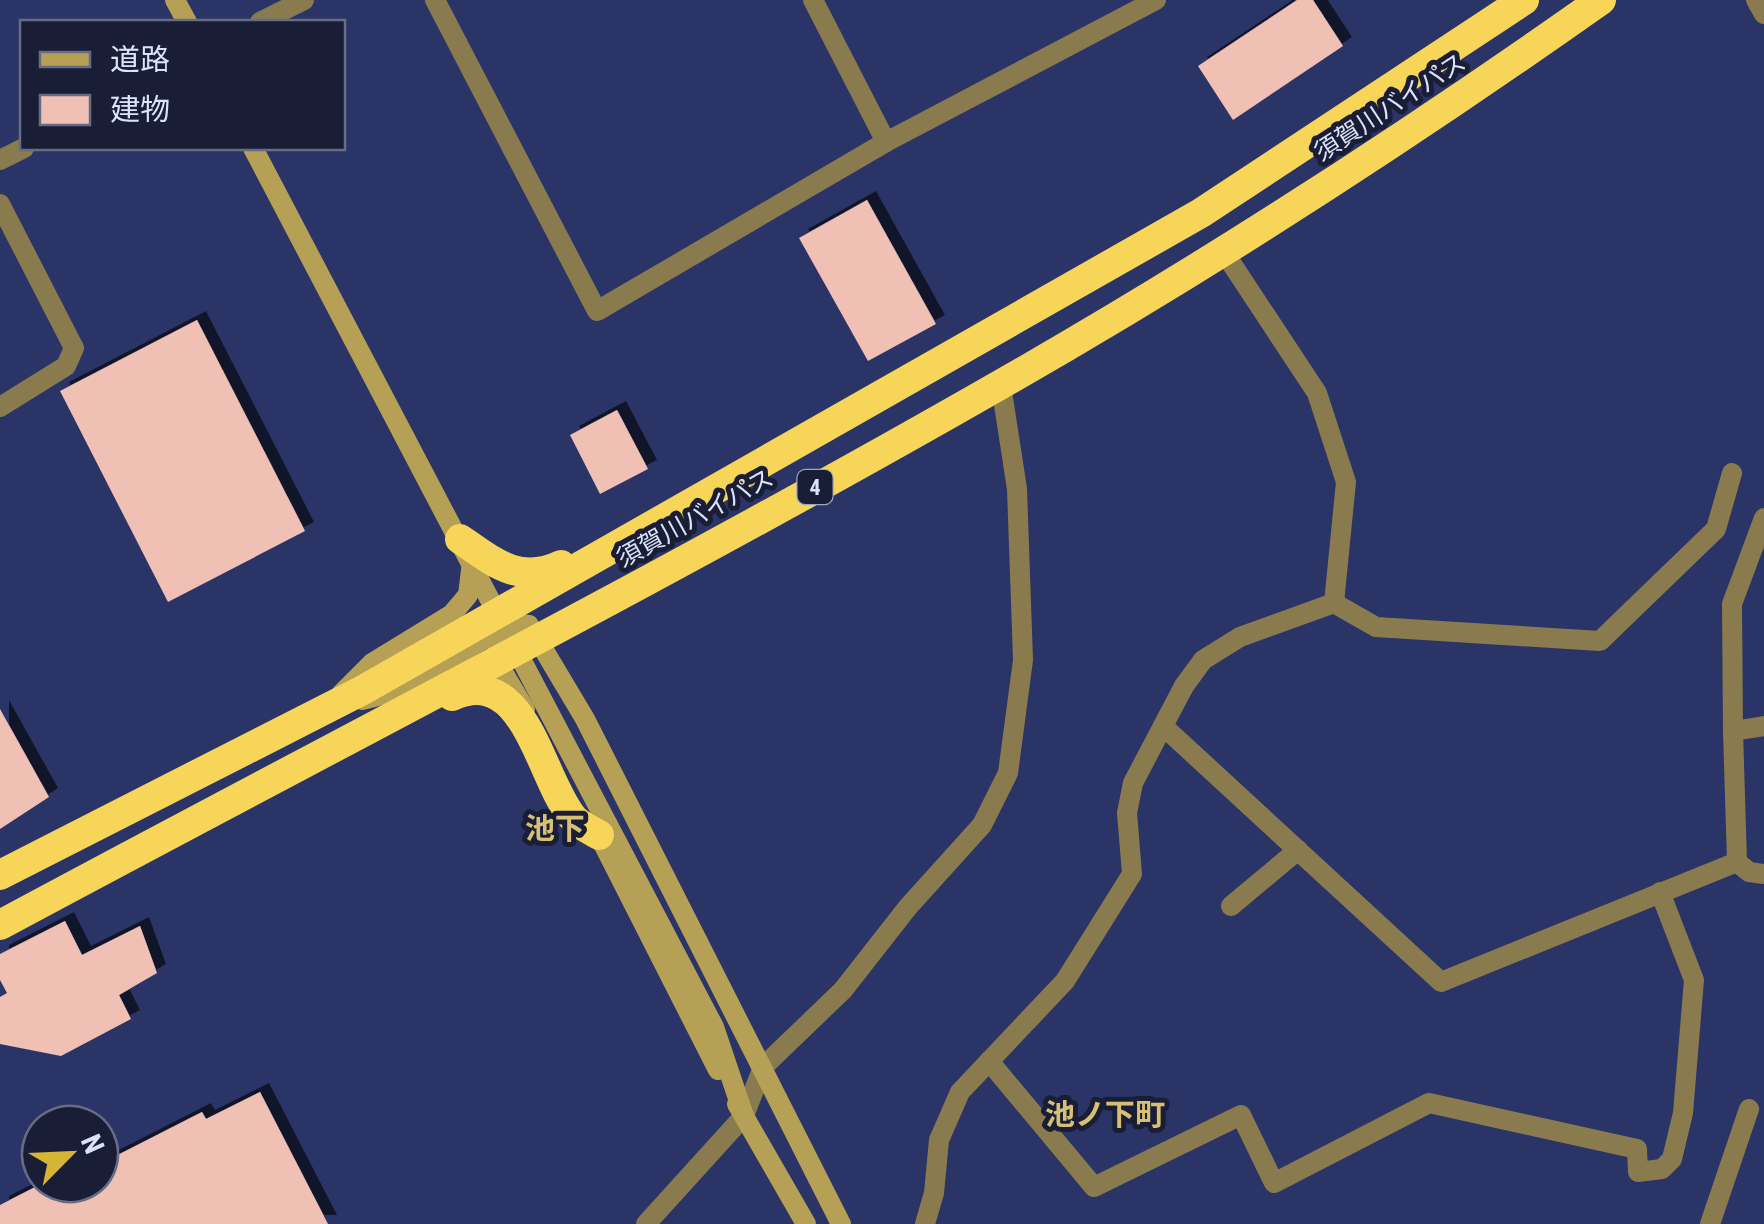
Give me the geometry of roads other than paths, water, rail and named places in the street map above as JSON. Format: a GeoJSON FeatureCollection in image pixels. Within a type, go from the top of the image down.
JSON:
{"type":"FeatureCollection","features":[{"type":"Feature","properties":{"kind":"highway","name":"須賀川バイパス"},"geometry":{"type":"LineString","coordinates":[[0,925],[341,742],[511,635],[660,522],[1201,213],[1524,0]]}},
{"type":"Feature","properties":{"kind":"highway","name":"須賀川バイパス"},"geometry":{"type":"LineString","coordinates":[[0,875],[326,710],[660,571],[1000,385],[1469,93],[1601,0]]}},
{"type":"Feature","properties":{"kind":"highway"},"geometry":{"type":"LineString","coordinates":[[466,550],[524,576],[546,573],[660,522]]}},
{"type":"Feature","properties":{"kind":"highway"},"geometry":{"type":"LineString","coordinates":[[341,742],[464,690],[484,688],[501,696],[521,718],[574,820],[599,836]]}},
{"type":"Feature","properties":{"kind":"street"},"geometry":{"type":"LineString","coordinates":[[264,20],[304,0]]}},
{"type":"Feature","properties":{"kind":"street"},"geometry":{"type":"LineString","coordinates":[[435,0],[596,310],[886,142],[1156,0]]}},
{"type":"Feature","properties":{"kind":"street"},"geometry":{"type":"LineString","coordinates":[[813,0],[886,142]]}},
{"type":"Feature","properties":{"kind":"street"},"geometry":{"type":"LineString","coordinates":[[1756,0],[1764,14]]}},
{"type":"Feature","properties":{"kind":"street"},"geometry":{"type":"LineString","coordinates":[[254,150],[714,1027],[744,1116]]}},
{"type":"Feature","properties":{"kind":"street"},"geometry":{"type":"LineString","coordinates":[[0,204],[74,348],[66,366],[0,408]]}},
{"type":"Feature","properties":{"kind":"street"},"geometry":{"type":"LineString","coordinates":[[1222,249],[1317,394],[1346,482],[1334,603]]}},
{"type":"Feature","properties":{"kind":"street"},"geometry":{"type":"LineString","coordinates":[[646,1224],[744,1116],[763,1067],[842,990],[908,907],[982,825],[1008,773],[1023,660],[1018,489],[1000,385]]}},
{"type":"Feature","properties":{"kind":"street"},"geometry":{"type":"LineString","coordinates":[[926,1224],[939,1140],[960,1092],[1065,981],[1132,874],[1127,813],[1134,783],[1203,660],[1240,637],[1334,603],[1376,626],[1600,642],[1716,529],[1732,473]]}},
{"type":"Feature","properties":{"kind":"street"},"geometry":{"type":"LineString","coordinates":[[1764,518],[1732,604],[1737,862],[1748,872],[1764,874]]}},
{"type":"Feature","properties":{"kind":"street"},"geometry":{"type":"LineString","coordinates":[[326,710],[372,663],[452,614],[468,595],[466,550]]}},
{"type":"Feature","properties":{"kind":"street"},"geometry":{"type":"LineString","coordinates":[[660,571],[562,639],[560,657],[585,719],[841,1224]]}},
{"type":"Feature","properties":{"kind":"street"},"geometry":{"type":"LineString","coordinates":[[511,635],[585,719]]}},
{"type":"Feature","properties":{"kind":"street"},"geometry":{"type":"LineString","coordinates":[[511,635],[599,836],[684,1008],[806,1224]]}},
{"type":"Feature","properties":{"kind":"street"},"geometry":{"type":"LineString","coordinates":[[1163,726],[1441,982],[1737,862]]}},
{"type":"Feature","properties":{"kind":"street"},"geometry":{"type":"LineString","coordinates":[[1733,731],[1764,726]]}},
{"type":"Feature","properties":{"kind":"street"},"geometry":{"type":"LineString","coordinates":[[1232,906],[1298,850]]}},
{"type":"Feature","properties":{"kind":"street"},"geometry":{"type":"LineString","coordinates":[[990,1061],[1094,1187],[1241,1115],[1274,1182],[1430,1103],[1637,1150],[1638,1172],[1655,1171],[1667,1166],[1676,1148],[1694,980],[1660,892]]}},
{"type":"Feature","properties":{"kind":"street"},"geometry":{"type":"LineString","coordinates":[[1710,1224],[1749,1108]]}},
{"type":"Feature","properties":{"kind":"district","name":"池下"},"geometry":{"type":"Point","coordinates":[555,828]}},
{"type":"Feature","properties":{"kind":"district","name":"池ノ下町"},"geometry":{"type":"Point","coordinates":[1105,1114]}}]}
